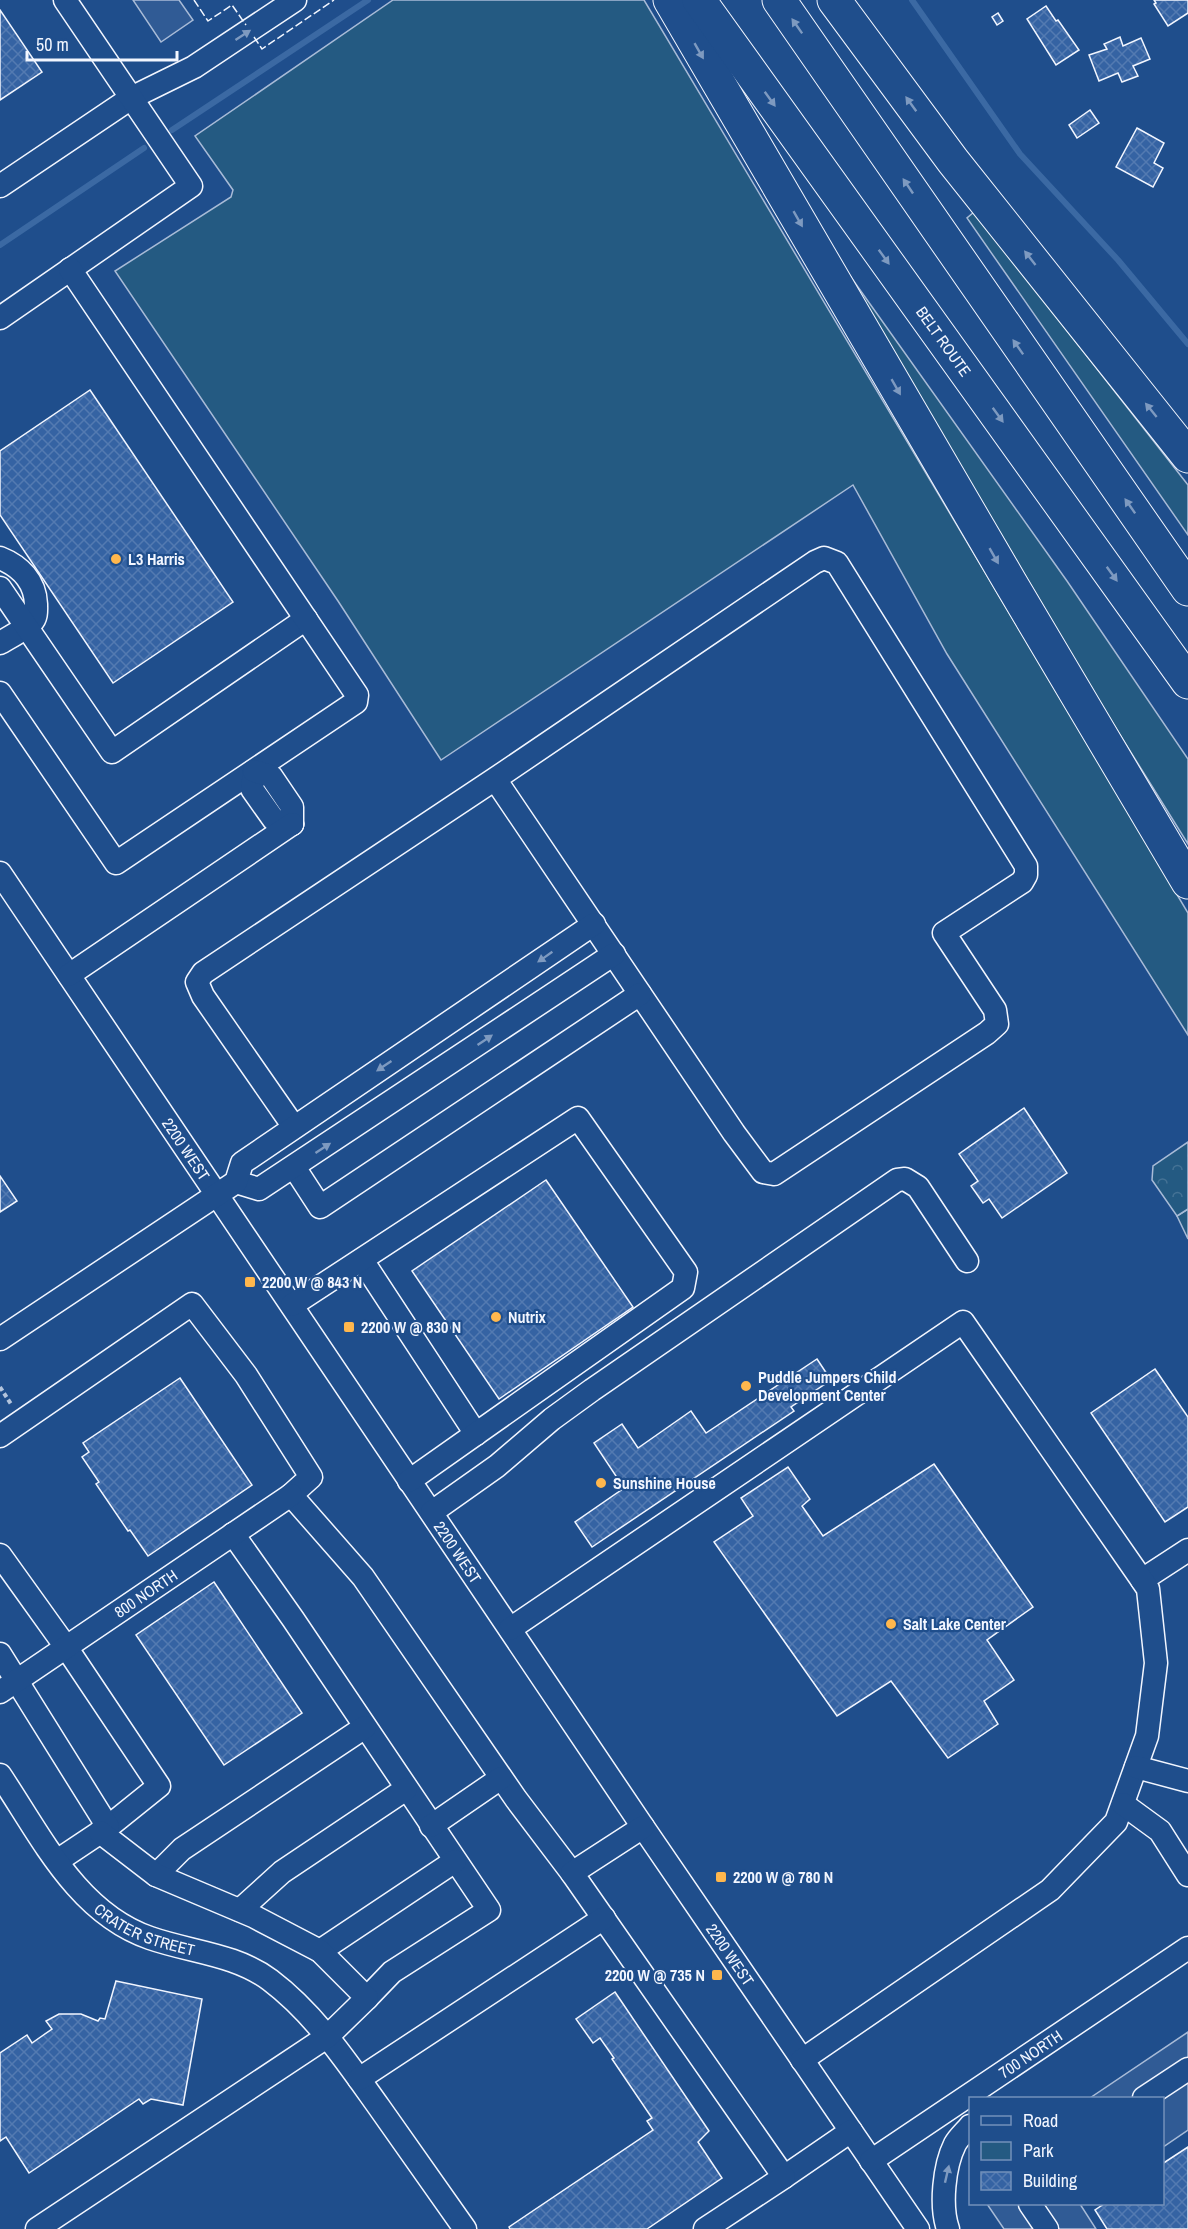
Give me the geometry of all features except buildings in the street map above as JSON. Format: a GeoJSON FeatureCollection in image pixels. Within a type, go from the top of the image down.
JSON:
{"type":"FeatureCollection","features":[{"type":"Feature","properties":{"kind":"highway"},"geometry":{"type":"LineString","coordinates":[[670,0],[1188,882]]}},
{"type":"Feature","properties":{"kind":"highway","name":"BELT ROUTE"},"geometry":{"type":"LineString","coordinates":[[699,0],[1188,682]]}},
{"type":"Feature","properties":{"kind":"highway"},"geometry":{"type":"LineString","coordinates":[[779,0],[1188,589]]}},
{"type":"Feature","properties":{"kind":"highway"},"geometry":{"type":"LineString","coordinates":[[834,0],[953,161],[1188,456]]}},
{"type":"Feature","properties":{"kind":"street"},"geometry":{"type":"LineString","coordinates":[[0,318],[191,186],[65,0]]}},
{"type":"Feature","properties":{"kind":"street"},"geometry":{"type":"LineString","coordinates":[[0,186],[131,98],[194,67],[295,0]]}},
{"type":"Feature","properties":{"kind":"street"},"geometry":{"type":"LineString","coordinates":[[0,693],[116,863],[356,702],[357,694],[70,269]]}},
{"type":"Feature","properties":{"kind":"street"},"geometry":{"type":"LineString","coordinates":[[0,558],[12,563],[26,576],[36,596],[36,613],[32,623],[0,643]]}},
{"type":"Feature","properties":{"kind":"street"},"geometry":{"type":"LineString","coordinates":[[294,1127],[203,996],[197,981],[202,973],[495,779],[814,562],[824,558],[837,563],[1026,866],[1023,882],[944,933],[995,1010],[997,1024],[987,1033],[774,1174],[762,1172],[495,779]]}},
{"type":"Feature","properties":{"kind":"street"},"geometry":{"type":"LineString","coordinates":[[0,588],[112,752],[306,619]]}},
{"type":"Feature","properties":{"kind":"street"},"geometry":{"type":"LineString","coordinates":[[69,975],[292,824],[274,820],[252,789],[254,771]]}},
{"type":"Feature","properties":{"kind":"street","name":"2200 WEST"},"geometry":{"type":"LineString","coordinates":[[0,873],[643,1827],[918,2229]]}},
{"type":"Feature","properties":{"kind":"street"},"geometry":{"type":"LineString","coordinates":[[0,1339],[236,1182],[242,1164],[594,924]]}},
{"type":"Feature","properties":{"kind":"street"},"geometry":{"type":"LineString","coordinates":[[236,1182],[259,1190],[614,954]]}},
{"type":"Feature","properties":{"kind":"street"},"geometry":{"type":"LineString","coordinates":[[294,1167],[320,1206],[640,994]]}},
{"type":"Feature","properties":{"kind":"street"},"geometry":{"type":"LineString","coordinates":[[292,1305],[578,1118],[686,1272],[682,1288],[410,1481]]}},
{"type":"Feature","properties":{"kind":"street"},"geometry":{"type":"LineString","coordinates":[[432,1512],[497,1466],[552,1419],[592,1390],[897,1180],[905,1179],[918,1186],[967,1261]]}},
{"type":"Feature","properties":{"kind":"street"},"geometry":{"type":"LineString","coordinates":[[362,1260],[476,1434]]}},
{"type":"Feature","properties":{"kind":"street","name":"800 NORTH"},"geometry":{"type":"LineString","coordinates":[[0,1436],[192,1304],[246,1375],[311,1477],[291,1495],[9,1686]]}},
{"type":"Feature","properties":{"kind":"street"},"geometry":{"type":"LineString","coordinates":[[510,1629],[963,1322],[1142,1580],[1148,1589],[1155,1663],[1147,1737],[1116,1822],[1050,1890],[802,2060]]}},
{"type":"Feature","properties":{"kind":"street"},"geometry":{"type":"LineString","coordinates":[[291,1495],[363,1577],[501,1778],[604,1918],[784,2177]]}},
{"type":"Feature","properties":{"kind":"street"},"geometry":{"type":"LineString","coordinates":[[38,2229],[328,2036],[392,1972],[489,1910],[233,1534]]}},
{"type":"Feature","properties":{"kind":"street"},"geometry":{"type":"LineString","coordinates":[[1142,1580],[1188,1550]]}},
{"type":"Feature","properties":{"kind":"street"},"geometry":{"type":"LineString","coordinates":[[0,1555],[66,1647],[159,1786],[104,1829],[57,1861]]}},
{"type":"Feature","properties":{"kind":"street"},"geometry":{"type":"LineString","coordinates":[[0,1654],[9,1686],[104,1829],[156,1875],[240,1910],[320,1951],[367,1998]]}},
{"type":"Feature","properties":{"kind":"street"},"geometry":{"type":"LineString","coordinates":[[156,1875],[182,1850],[365,1727]]}},
{"type":"Feature","properties":{"kind":"street"},"geometry":{"type":"LineString","coordinates":[[1136,1767],[1188,1781]]}},
{"type":"Feature","properties":{"kind":"street","name":"CRATER STREET"},"geometry":{"type":"LineString","coordinates":[[0,1775],[74,1884],[106,1916],[129,1930],[153,1939],[206,1952],[242,1965],[268,1978],[294,2001],[328,2036],[465,2229]]}},
{"type":"Feature","properties":{"kind":"street"},"geometry":{"type":"LineString","coordinates":[[431,1826],[501,1778]]}},
{"type":"Feature","properties":{"kind":"street"},"geometry":{"type":"LineString","coordinates":[[240,1910],[282,1872],[406,1789]]}},
{"type":"Feature","properties":{"kind":"street"},"geometry":{"type":"LineString","coordinates":[[1123,1804],[1160,1831],[1188,1874]]}},
{"type":"Feature","properties":{"kind":"street"},"geometry":{"type":"LineString","coordinates":[[572,1873],[643,1827]]}},
{"type":"Feature","properties":{"kind":"street"},"geometry":{"type":"LineString","coordinates":[[320,1951],[455,1861]]}},
{"type":"Feature","properties":{"kind":"street"},"geometry":{"type":"LineString","coordinates":[[359,2079],[604,1918]]}},
{"type":"Feature","properties":{"kind":"street","name":"700 NORTH"},"geometry":{"type":"LineString","coordinates":[[872,2161],[1188,1948]]}},
{"type":"Feature","properties":{"kind":"street"},"geometry":{"type":"LineString","coordinates":[[995,2097],[1037,2049]]}},
{"type":"Feature","properties":{"kind":"street"},"geometry":{"type":"LineString","coordinates":[[1146,2097],[1188,2069]]}},
{"type":"Feature","properties":{"kind":"street"},"geometry":{"type":"LineString","coordinates":[[948,2229],[945,2222],[944,2180],[955,2144],[969,2127]]}},
{"type":"Feature","properties":{"kind":"street"},"geometry":{"type":"LineString","coordinates":[[705,2229],[851,2131]]}},
{"type":"Feature","properties":{"kind":"street"},"geometry":{"type":"LineString","coordinates":[[1031,2205],[1047,2229]]}},
{"type":"Feature","properties":{"kind":"green space"},"geometry":{"type":"Polygon","coordinates":[[[393,0],[644,0],[1188,913],[1188,1035],[947,654],[853,485],[441,760],[338,601],[115,271],[231,197],[233,190],[195,136],[393,0]]]}},
{"type":"Feature","properties":{"kind":"green space"},"geometry":{"type":"Polygon","coordinates":[[[974,212],[1188,485],[1188,535],[967,218],[974,212]]]}},
{"type":"Feature","properties":{"kind":"green space"},"geometry":{"type":"Polygon","coordinates":[[[843,266],[1067,581],[1188,759],[1188,844],[1102,706],[843,266]]]}},
{"type":"Feature","properties":{"kind":"green space"},"geometry":{"type":"Polygon","coordinates":[[[1188,1142],[1188,1209],[1177,1216],[1152,1180],[1153,1166],[1188,1142]]]}},
{"type":"Feature","properties":{"kind":"green space"},"geometry":{"type":"Polygon","coordinates":[[[1188,1209],[1188,1239],[1177,1216],[1188,1209]]]}},
{"type":"Feature","properties":{"kind":"shaded area"},"geometry":{"type":"Polygon","coordinates":[[[133,0],[179,0],[193,20],[161,42],[133,0]]]}},
{"type":"Feature","properties":{"kind":"shaded area"},"geometry":{"type":"Polygon","coordinates":[[[1188,2032],[1188,2130],[1164,2146],[1164,2097],[1091,2097],[1188,2032]]]}},
{"type":"Feature","properties":{"kind":"shaded area"},"geometry":{"type":"Polygon","coordinates":[[[988,2205],[1081,2205],[1096,2229],[1004,2229],[988,2205]]]}},
{"type":"Feature","properties":{"kind":"waterway"},"geometry":{"type":"LineString","coordinates":[[172,130],[368,0]]}},
{"type":"Feature","properties":{"kind":"waterway"},"geometry":{"type":"LineString","coordinates":[[912,0],[1020,154],[1118,260],[1188,344]]}},
{"type":"Feature","properties":{"kind":"waterway"},"geometry":{"type":"LineString","coordinates":[[0,245],[144,148]]}},
{"type":"Feature","properties":{"kind":"fence"},"geometry":{"type":"LineString","coordinates":[[194,0],[208,21],[232,5],[246,25]]}},
{"type":"Feature","properties":{"kind":"fence"},"geometry":{"type":"LineString","coordinates":[[254,37],[262,49],[334,0]]}},
{"type":"Feature","properties":{"kind":"place","name":"L3 Harris"},"geometry":{"type":"Point","coordinates":[116,559]}},
{"type":"Feature","properties":{"kind":"place","name":"2200 W @ 843 N"},"geometry":{"type":"Point","coordinates":[250,1282]}},
{"type":"Feature","properties":{"kind":"place","name":"Nutrix"},"geometry":{"type":"Point","coordinates":[496,1317]}},
{"type":"Feature","properties":{"kind":"place","name":"2200 W @ 830 N"},"geometry":{"type":"Point","coordinates":[349,1327]}},
{"type":"Feature","properties":{"kind":"place","name":"Puddle Jumpers Child Development Center"},"geometry":{"type":"Point","coordinates":[746,1386]}},
{"type":"Feature","properties":{"kind":"place","name":"Sunshine House"},"geometry":{"type":"Point","coordinates":[601,1483]}},
{"type":"Feature","properties":{"kind":"place","name":"Salt Lake Center"},"geometry":{"type":"Point","coordinates":[891,1624]}},
{"type":"Feature","properties":{"kind":"place","name":"2200 W @ 780 N"},"geometry":{"type":"Point","coordinates":[721,1877]}},
{"type":"Feature","properties":{"kind":"place","name":"2200 W @ 735 N"},"geometry":{"type":"Point","coordinates":[717,1975]}}]}
